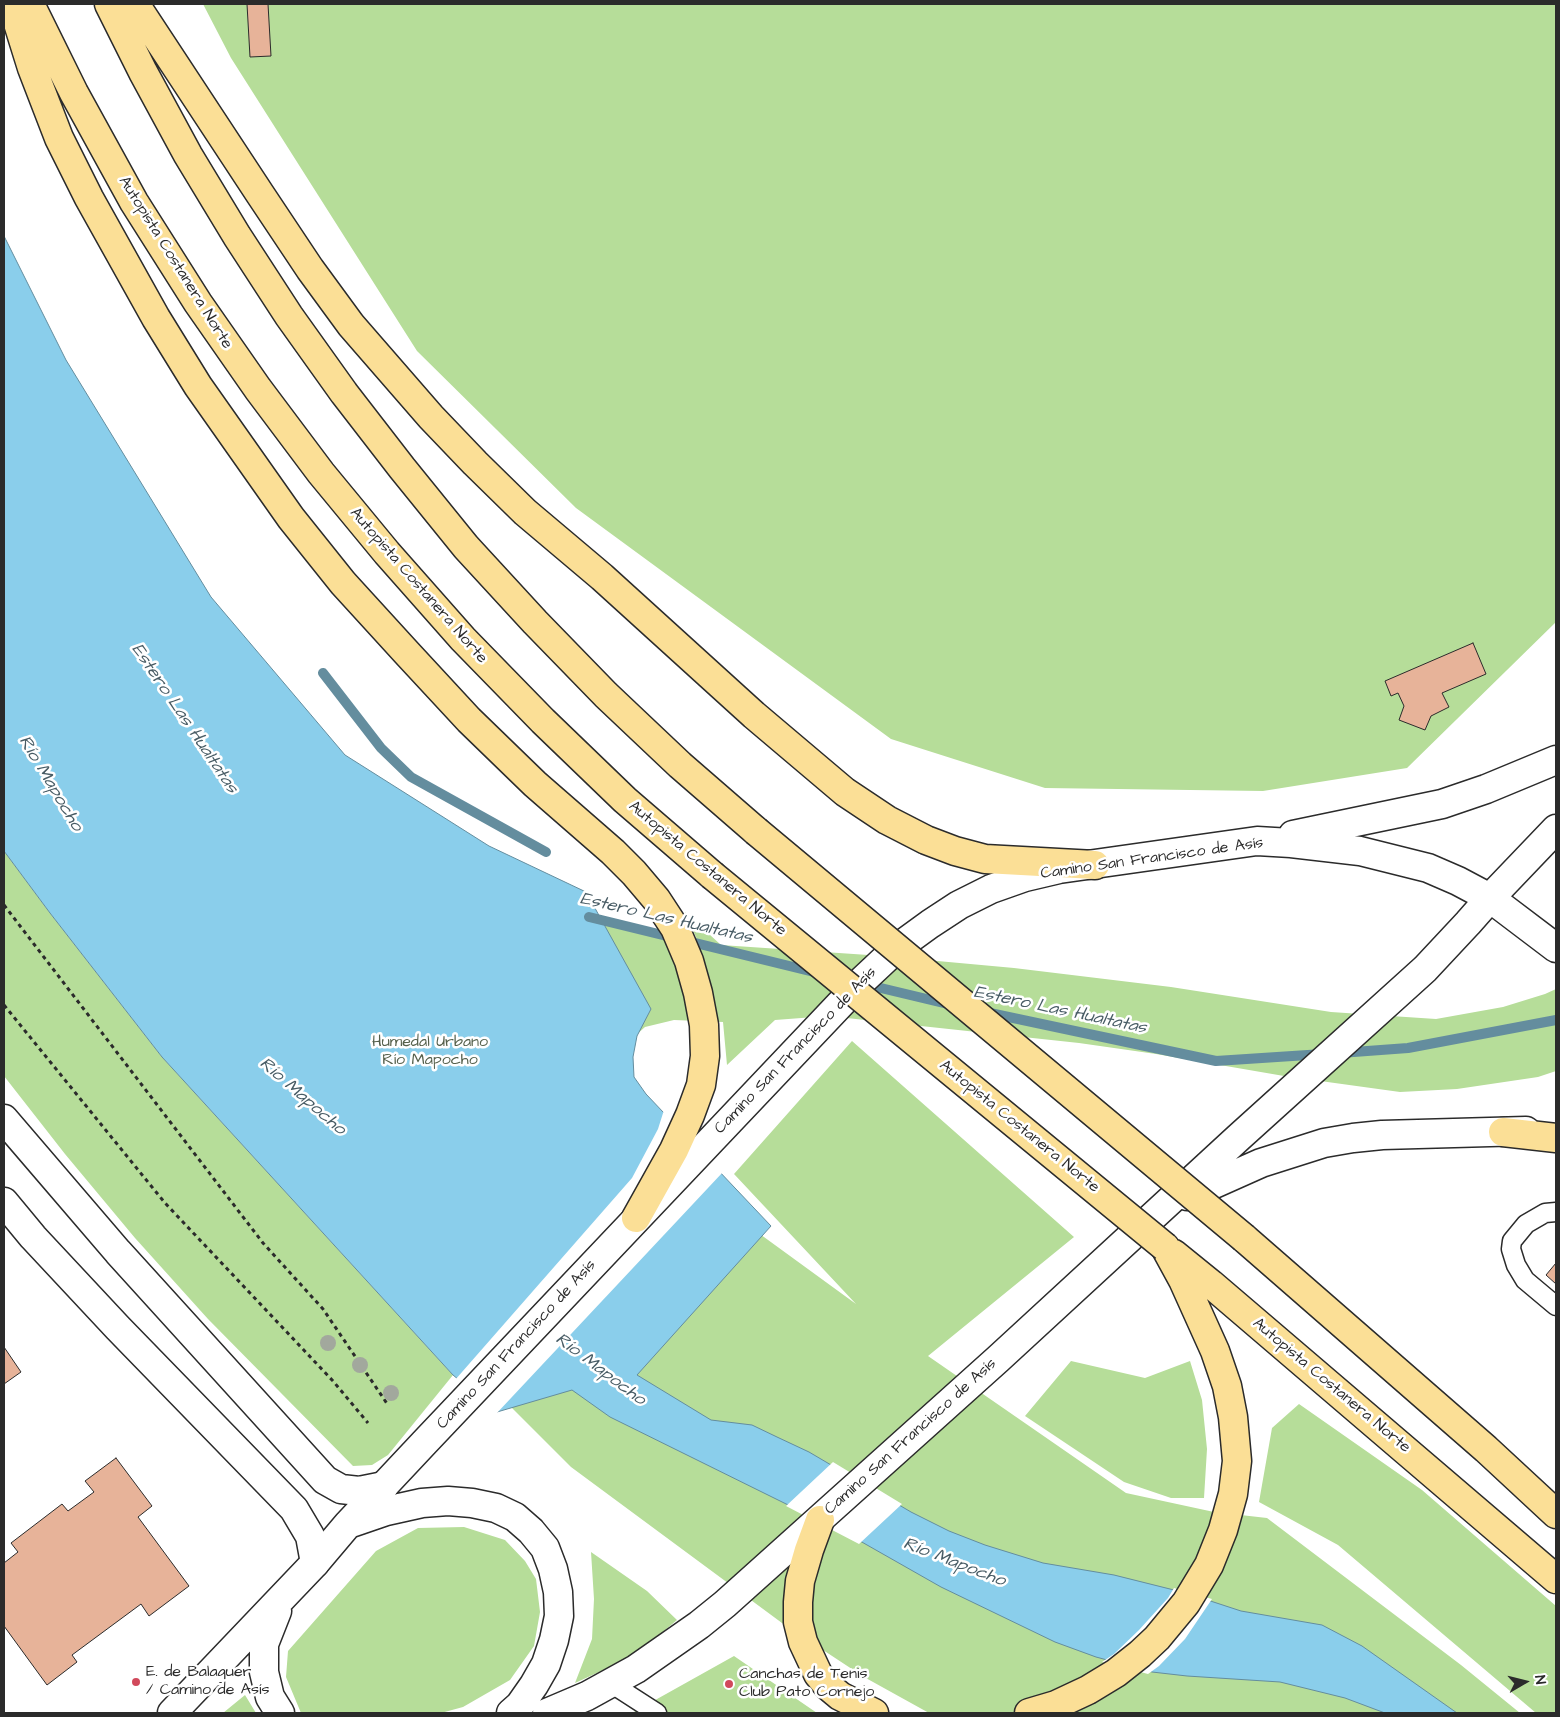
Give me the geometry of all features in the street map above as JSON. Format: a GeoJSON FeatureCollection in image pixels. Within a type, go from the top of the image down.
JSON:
{"type":"FeatureCollection","features":[{"type":"Feature","properties":{"kind":"highway"},"geometry":{"type":"LineString","coordinates":[[12,4],[32,68],[59,138],[89,198],[156,318],[198,386],[245,454],[291,518],[343,583],[469,720],[634,873],[656,899],[675,928],[689,962],[698,993],[704,1025],[705,1056],[701,1085],[690,1115],[674,1150],[636,1218]]}},
{"type":"Feature","properties":{"kind":"highway","name":"Autopista Costanera Norte"},"geometry":{"type":"LineString","coordinates":[[30,4],[74,92],[134,202],[198,303],[258,389],[321,473],[387,553],[444,618],[536,715],[626,800],[712,876],[1211,1284],[1556,1580]]}},
{"type":"Feature","properties":{"kind":"highway"},"geometry":{"type":"LineString","coordinates":[[109,4],[188,156],[289,316],[327,370],[402,468],[466,547],[535,622],[606,695],[680,765],[756,831],[1244,1238],[1486,1449],[1556,1514]]}},
{"type":"Feature","properties":{"kind":"highway"},"geometry":{"type":"LineString","coordinates":[[135,4],[265,203],[351,325],[431,417],[525,512],[602,577],[754,714],[845,792],[887,820],[955,852],[985,859],[1095,865]]}},
{"type":"Feature","properties":{"kind":"highway"},"geometry":{"type":"LineString","coordinates":[[1503,1132],[1556,1138]]}},
{"type":"Feature","properties":{"kind":"highway"},"geometry":{"type":"LineString","coordinates":[[1029,1713],[1056,1706],[1088,1690],[1116,1673],[1140,1654],[1175,1618],[1186,1603],[1209,1565],[1223,1530],[1233,1494],[1237,1461],[1234,1417],[1227,1386],[1215,1351],[1183,1280],[1164,1247]]}},
{"type":"Feature","properties":{"kind":"highway"},"geometry":{"type":"LineString","coordinates":[[1486,1449],[1556,1490]]}},
{"type":"Feature","properties":{"kind":"highway"},"geometry":{"type":"LineString","coordinates":[[820,1520],[800,1582],[798,1622],[803,1642],[818,1674],[828,1686],[840,1696],[874,1713]]}},
{"type":"Feature","properties":{"kind":"main road"},"geometry":{"type":"LineString","coordinates":[[1257,842],[1442,804],[1486,789],[1556,760]]}},
{"type":"Feature","properties":{"kind":"main road"},"geometry":{"type":"LineString","coordinates":[[1554,947],[1490,898],[1556,829]]}},
{"type":"Feature","properties":{"kind":"main road","name":"Camino San Francisco de Asís"},"geometry":{"type":"LineString","coordinates":[[172,1713],[285,1596],[348,1524],[864,979],[897,948],[959,905],[991,889],[1025,877],[1060,869],[1257,842],[1291,842],[1360,851],[1428,868],[1458,880],[1490,898],[1425,969],[820,1520],[699,1625],[670,1647],[612,1684],[547,1713]]}},
{"type":"Feature","properties":{"kind":"main road"},"geometry":{"type":"LineString","coordinates":[[4,1119],[118,1252],[325,1480],[341,1488],[359,1491],[384,1486]]}},
{"type":"Feature","properties":{"kind":"main road"},"geometry":{"type":"LineString","coordinates":[[1162,1208],[1210,1184],[1261,1163],[1324,1143],[1382,1135],[1556,1130]]}},
{"type":"Feature","properties":{"kind":"main road"},"geometry":{"type":"LineString","coordinates":[[4,1202],[33,1237],[118,1328],[294,1509],[310,1536],[315,1563]]}},
{"type":"Feature","properties":{"kind":"main road"},"geometry":{"type":"LineString","coordinates":[[348,1524],[386,1511],[422,1503],[448,1501],[496,1508],[515,1517],[531,1531],[545,1548],[553,1569],[558,1592],[559,1616],[546,1664],[520,1705],[511,1713]]}},
{"type":"Feature","properties":{"kind":"main road"},"geometry":{"type":"LineString","coordinates":[[280,1713],[270,1697],[264,1672],[264,1644],[272,1620],[285,1596]]}},
{"type":"Feature","properties":{"kind":"lane"},"geometry":{"type":"LineString","coordinates":[[1556,1212],[1545,1213],[1526,1224],[1512,1241],[1511,1249],[1516,1265],[1526,1280],[1556,1306]]}},
{"type":"Feature","properties":{"kind":"lane"},"geometry":{"type":"LineString","coordinates":[[612,1684],[657,1713]]}},
{"type":"Feature","properties":{"kind":"path"},"geometry":{"type":"LineString","coordinates":[[4,905],[263,1243],[323,1309],[388,1405]]}},
{"type":"Feature","properties":{"kind":"path"},"geometry":{"type":"LineString","coordinates":[[4,1005],[165,1203],[333,1381],[368,1423]]}},
{"type":"Feature","properties":{"kind":"green space"},"geometry":{"type":"Polygon","coordinates":[[[203,4],[1556,4],[1556,622],[1407,768],[1263,791],[1045,788],[891,739],[576,508],[417,351],[231,58],[203,4]]]}},
{"type":"Feature","properties":{"kind":"green space","name":"Humedal Urbano Río Mapocho"},"geometry":{"type":"Polygon","coordinates":[[[4,277],[234,653],[364,791],[570,916],[699,944],[685,912],[721,945],[883,956],[1014,968],[1171,987],[1331,1012],[1436,1019],[1503,1007],[1556,989],[1556,1071],[1538,1077],[1457,1089],[1400,1092],[1284,1076],[1079,1043],[828,1016],[775,1020],[727,1065],[723,1022],[674,1020],[645,1027],[625,1045],[615,1071],[731,1213],[856,1304],[734,1174],[852,1041],[1074,1237],[928,1356],[1126,1493],[1214,1512],[1267,1518],[1461,1665],[1520,1713],[929,1713],[864,1677],[782,1623],[571,1467],[457,1353],[4,277]]]}},
{"type":"Feature","properties":{"kind":"green space"},"geometry":{"type":"Polygon","coordinates":[[[4,851],[162,1057],[453,1375],[388,1455],[372,1465],[353,1466],[208,1319],[135,1238],[65,1154],[4,1076],[4,851]]]}},
{"type":"Feature","properties":{"kind":"green space"},"geometry":{"type":"Polygon","coordinates":[[[1071,1361],[1145,1378],[1190,1361],[1202,1400],[1207,1449],[1204,1498],[1171,1498],[1124,1482],[1025,1416],[1071,1361]]]}},
{"type":"Feature","properties":{"kind":"green space"},"geometry":{"type":"Polygon","coordinates":[[[1299,1404],[1422,1490],[1556,1606],[1556,1713],[1536,1713],[1338,1545],[1259,1502],[1272,1428],[1299,1404]]]}},
{"type":"Feature","properties":{"kind":"green space"},"geometry":{"type":"Polygon","coordinates":[[[464,1527],[505,1540],[525,1561],[536,1579],[540,1612],[534,1646],[510,1680],[463,1707],[441,1713],[301,1713],[286,1677],[288,1651],[376,1551],[418,1528],[464,1527]]]}},
{"type":"Feature","properties":{"kind":"green space"},"geometry":{"type":"Polygon","coordinates":[[[591,1552],[647,1591],[677,1620],[634,1656],[575,1683],[592,1639],[594,1599],[591,1552]]]}},
{"type":"Feature","properties":{"kind":"green space","name":"Canchas de Tenis Club Pato Cornejo"},"geometry":{"type":"Polygon","coordinates":[[[734,1656],[817,1713],[632,1713],[734,1656]]]}},
{"type":"Feature","properties":{"kind":"green space"},"geometry":{"type":"Polygon","coordinates":[[[245,1695],[256,1713],[223,1713],[245,1695]]]}},
{"type":"Feature","properties":{"kind":"water","name":"Humedal Urbano Río Mapocho"},"geometry":{"type":"Polygon","coordinates":[[[4,236],[66,360],[211,597],[345,755],[489,846],[586,892],[651,1009],[637,1036],[633,1057],[634,1077],[646,1094],[771,1226],[637,1375],[711,1420],[752,1425],[809,1452],[911,1512],[949,1531],[985,1545],[1043,1563],[1114,1575],[1186,1593],[1241,1611],[1322,1625],[1362,1646],[1457,1713],[1385,1713],[1345,1698],[1280,1682],[1152,1672],[1096,1657],[1055,1642],[941,1587],[853,1537],[610,1417],[572,1390],[497,1412],[453,1375],[162,1057],[4,851],[4,236]]]}},
{"type":"Feature","properties":{"kind":"pier"},"geometry":{"type":"Polygon","coordinates":[[[664,1110],[723,1172],[496,1414],[455,1380],[632,1178],[658,1129],[664,1110]]]}},
{"type":"Feature","properties":{"kind":"pier"},"geometry":{"type":"Polygon","coordinates":[[[833,1462],[902,1504],[859,1544],[786,1506],[833,1462]]]}},
{"type":"Feature","properties":{"kind":"pier"},"geometry":{"type":"Polygon","coordinates":[[[1174,1588],[1212,1599],[1185,1639],[1159,1666],[1148,1674],[1102,1662],[1114,1654],[1139,1630],[1168,1598],[1174,1588]]]}},
{"type":"Feature","properties":{"kind":"building"},"geometry":{"type":"Polygon","coordinates":[[[247,4],[268,4],[271,56],[250,57],[247,4]]]}},
{"type":"Feature","properties":{"kind":"building"},"geometry":{"type":"Polygon","coordinates":[[[1473,643],[1486,674],[1442,693],[1449,707],[1431,716],[1425,730],[1399,720],[1404,706],[1398,693],[1391,696],[1385,681],[1473,643]]]}},
{"type":"Feature","properties":{"kind":"building"},"geometry":{"type":"Polygon","coordinates":[[[1556,1263],[1556,1284],[1546,1275],[1556,1263]]]}},
{"type":"Feature","properties":{"kind":"building"},"geometry":{"type":"Polygon","coordinates":[[[4,1347],[21,1372],[4,1384],[4,1347]]]}},
{"type":"Feature","properties":{"kind":"building"},"geometry":{"type":"Polygon","coordinates":[[[116,1458],[152,1506],[138,1517],[189,1586],[149,1616],[141,1604],[72,1655],[77,1662],[47,1685],[4,1626],[4,1563],[18,1552],[11,1543],[62,1504],[68,1511],[94,1492],[85,1481],[116,1458]]]}},
{"type":"Feature","properties":{"kind":"waterway"},"geometry":{"type":"LineString","coordinates":[[323,673],[381,748],[411,777],[546,852]]}},
{"type":"Feature","properties":{"kind":"waterway","name":"Estero Las Hualtatas"},"geometry":{"type":"LineString","coordinates":[[589,917],[818,973]]}},
{"type":"Feature","properties":{"kind":"waterway","name":"Estero Las Hualtatas"},"geometry":{"type":"LineString","coordinates":[[864,984],[952,1005]]}},
{"type":"Feature","properties":{"kind":"waterway","name":"Estero Las Hualtatas"},"geometry":{"type":"LineString","coordinates":[[985,1012],[1216,1061],[1323,1054]]}},
{"type":"Feature","properties":{"kind":"waterway","name":"Estero Las Hualtatas"},"geometry":{"type":"LineString","coordinates":[[1340,1053],[1408,1048],[1556,1020]]}},
{"type":"Feature","properties":{"kind":"place","name":"E. de Balaguer / Camino de Asís"},"geometry":{"type":"Point","coordinates":[136,1682]}},
{"type":"Feature","properties":{"kind":"place","name":"Canchas de Tenis Club Pato Cornejo"},"geometry":{"type":"Point","coordinates":[729,1684]}},
{"type":"Feature","properties":{"kind":"water label","name":"Río Mapocho"},"geometry":{"type":"Point","coordinates":[50,784]}},
{"type":"Feature","properties":{"kind":"water label","name":"Río Mapocho"},"geometry":{"type":"Point","coordinates":[302,1097]}},
{"type":"Feature","properties":{"kind":"water label","name":"Río Mapocho"},"geometry":{"type":"Point","coordinates":[600,1370]}},
{"type":"Feature","properties":{"kind":"water label","name":"Río Mapocho"},"geometry":{"type":"Point","coordinates":[954,1563]}}]}
